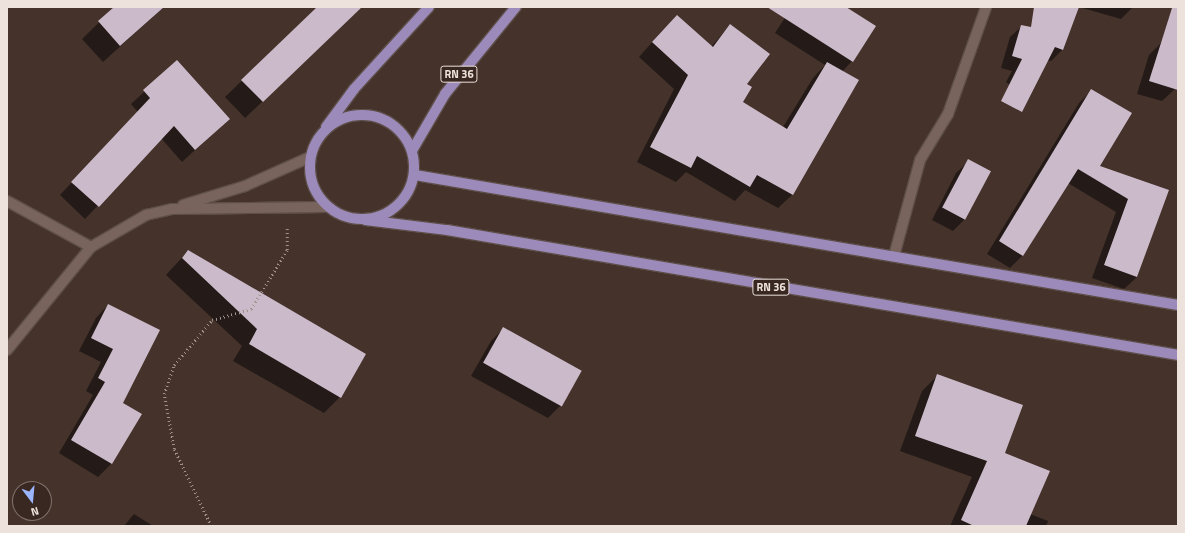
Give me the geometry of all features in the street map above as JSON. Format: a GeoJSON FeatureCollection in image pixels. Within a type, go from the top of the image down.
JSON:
{"type":"FeatureCollection","features":[{"type":"Feature","properties":{"kind":"main road"},"geometry":{"type":"LineString","coordinates":[[322,132],[345,117],[372,115],[398,127],[413,149],[415,175],[402,201],[388,214],[365,220],[345,217],[327,207],[312,184],[310,157],[322,132],[354,89],[429,7]]}},
{"type":"Feature","properties":{"kind":"main road","name":"RN 36"},"geometry":{"type":"LineString","coordinates":[[413,149],[445,94],[516,7]]}},
{"type":"Feature","properties":{"kind":"main road"},"geometry":{"type":"LineString","coordinates":[[415,175],[1178,305]]}},
{"type":"Feature","properties":{"kind":"main road","name":"RN 36"},"geometry":{"type":"LineString","coordinates":[[365,220],[447,230],[1178,354]]}},
{"type":"Feature","properties":{"kind":"street"},"geometry":{"type":"LineString","coordinates":[[894,256],[920,160],[948,114],[986,7]]}},
{"type":"Feature","properties":{"kind":"street"},"geometry":{"type":"LineString","coordinates":[[7,350],[91,247],[146,215],[172,209],[245,186],[310,157]]}},
{"type":"Feature","properties":{"kind":"street"},"geometry":{"type":"LineString","coordinates":[[7,202],[91,247]]}},
{"type":"Feature","properties":{"kind":"street"},"geometry":{"type":"LineString","coordinates":[[172,209],[327,207]]}},
{"type":"Feature","properties":{"kind":"path"},"geometry":{"type":"LineString","coordinates":[[211,526],[174,449],[164,394],[174,365],[212,320],[251,309],[287,250],[286,207]]}},
{"type":"Feature","properties":{"kind":"building"},"geometry":{"type":"Polygon","coordinates":[[[114,7],[164,7],[120,46],[98,21],[114,7]]]}},
{"type":"Feature","properties":{"kind":"building"},"geometry":{"type":"Polygon","coordinates":[[[317,7],[362,7],[263,102],[241,80],[317,7]]]}},
{"type":"Feature","properties":{"kind":"building"},"geometry":{"type":"Polygon","coordinates":[[[767,7],[846,7],[876,26],[853,62],[767,7]]]}},
{"type":"Feature","properties":{"kind":"building"},"geometry":{"type":"Polygon","coordinates":[[[1034,7],[1079,7],[1063,50],[1055,47],[1022,112],[1001,101],[1022,59],[1012,56],[1021,25],[1031,27],[1034,7]]]}},
{"type":"Feature","properties":{"kind":"building"},"geometry":{"type":"Polygon","coordinates":[[[1172,8],[1178,8],[1178,90],[1149,81],[1172,8]]]}},
{"type":"Feature","properties":{"kind":"building"},"geometry":{"type":"Polygon","coordinates":[[[677,15],[713,47],[730,24],[770,54],[747,84],[752,87],[743,102],[787,129],[827,62],[859,80],[793,195],[757,175],[750,187],[697,156],[691,168],[650,147],[688,75],[652,42],[677,15]]]}},
{"type":"Feature","properties":{"kind":"building"},"geometry":{"type":"Polygon","coordinates":[[[177,60],[230,119],[195,150],[174,126],[99,207],[71,182],[150,98],[143,90],[177,60]]]}},
{"type":"Feature","properties":{"kind":"building"},"geometry":{"type":"Polygon","coordinates":[[[1091,89],[1132,113],[1100,166],[1169,190],[1137,277],[1104,265],[1128,199],[1078,169],[1023,256],[999,241],[1091,89]]]}},
{"type":"Feature","properties":{"kind":"building"},"geometry":{"type":"Polygon","coordinates":[[[968,159],[991,171],[965,220],[942,208],[968,159]]]}},
{"type":"Feature","properties":{"kind":"building"},"geometry":{"type":"Polygon","coordinates":[[[188,250],[366,354],[341,398],[249,344],[257,329],[182,258],[188,250]]]}},
{"type":"Feature","properties":{"kind":"building"},"geometry":{"type":"Polygon","coordinates":[[[108,304],[160,330],[123,403],[142,414],[112,464],[71,440],[105,382],[98,378],[113,349],[91,338],[108,304]]]}},
{"type":"Feature","properties":{"kind":"building"},"geometry":{"type":"Polygon","coordinates":[[[503,327],[582,371],[562,406],[483,363],[503,327]]]}},
{"type":"Feature","properties":{"kind":"building"},"geometry":{"type":"Polygon","coordinates":[[[937,374],[1023,405],[1005,453],[1050,471],[1026,526],[974,526],[961,520],[987,461],[915,436],[937,374]]]}}]}
